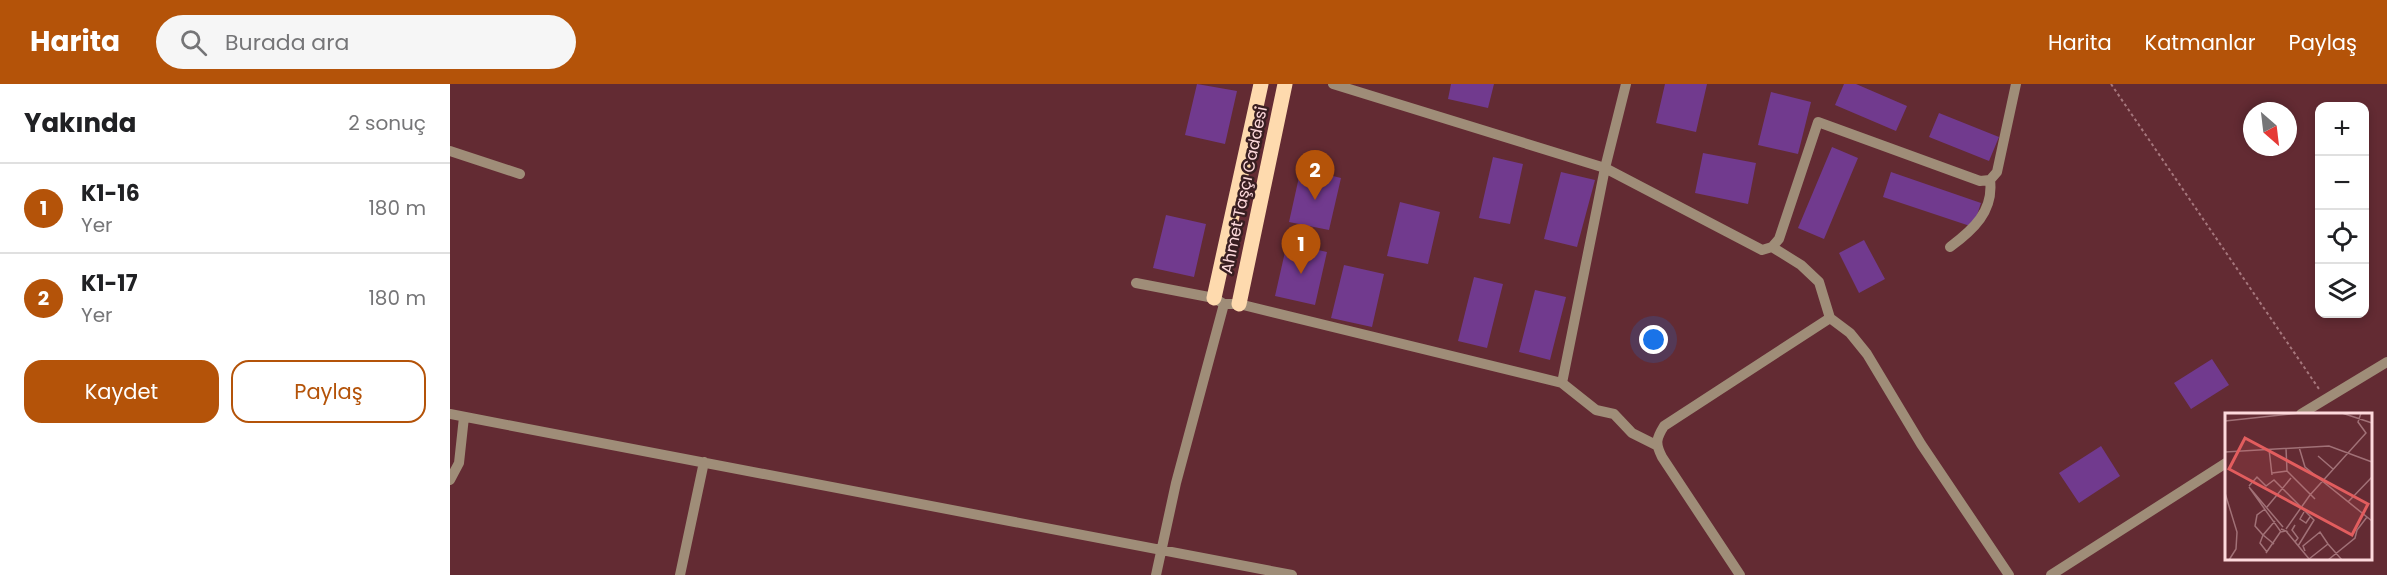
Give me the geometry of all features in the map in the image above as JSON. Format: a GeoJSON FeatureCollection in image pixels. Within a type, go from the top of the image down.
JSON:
{"type":"FeatureCollection","features":[{"type":"Feature","properties":{"kind":"main road","name":"Ahmet Taşçı Caddesi"},"geometry":{"type":"LineString","coordinates":[[1225,302],[1261,84]]}},
{"type":"Feature","properties":{"kind":"main road","name":"Ahmet Taşçı Caddesi"},"geometry":{"type":"LineString","coordinates":[[1225,302],[1285,84]]}},
{"type":"Feature","properties":{"kind":"street"},"geometry":{"type":"LineString","coordinates":[[1333,84],[1605,168],[1762,250],[1772,246],[1779,239],[1818,122],[1980,181],[1990,180],[1997,172],[2016,84]]}},
{"type":"Feature","properties":{"kind":"street"},"geometry":{"type":"LineString","coordinates":[[1562,383],[1605,168],[1626,84]]}},
{"type":"Feature","properties":{"kind":"street"},"geometry":{"type":"LineString","coordinates":[[450,152],[520,174]]}},
{"type":"Feature","properties":{"kind":"street"},"geometry":{"type":"LineString","coordinates":[[1950,247],[1971,231],[1983,215],[1992,194],[1990,180]]}},
{"type":"Feature","properties":{"kind":"street"},"geometry":{"type":"LineString","coordinates":[[1772,246],[1801,265],[1819,282],[1830,318],[1850,333],[1867,354],[1922,444],[2009,575]]}},
{"type":"Feature","properties":{"kind":"street"},"geometry":{"type":"LineString","coordinates":[[1136,283],[1225,302],[1562,383],[1596,410],[1614,414],[1632,433],[1656,445],[1740,575]]}},
{"type":"Feature","properties":{"kind":"street"},"geometry":{"type":"LineString","coordinates":[[1156,575],[1176,483],[1225,302]]}},
{"type":"Feature","properties":{"kind":"street"},"geometry":{"type":"LineString","coordinates":[[1656,445],[1664,426],[1830,318]]}},
{"type":"Feature","properties":{"kind":"street"},"geometry":{"type":"LineString","coordinates":[[2303,413],[2387,362]]}},
{"type":"Feature","properties":{"kind":"street"},"geometry":{"type":"LineString","coordinates":[[450,414],[1293,575]]}},
{"type":"Feature","properties":{"kind":"street"},"geometry":{"type":"LineString","coordinates":[[450,480],[459,463],[464,417]]}},
{"type":"Feature","properties":{"kind":"street"},"geometry":{"type":"LineString","coordinates":[[680,575],[704,462]]}},
{"type":"Feature","properties":{"kind":"street"},"geometry":{"type":"LineString","coordinates":[[2051,575],[2225,464]]}},
{"type":"Feature","properties":{"kind":"path"},"geometry":{"type":"LineString","coordinates":[[2111,84],[2326,398]]}},
{"type":"Feature","properties":{"kind":"building"},"geometry":{"type":"Polygon","coordinates":[[[1197,84],[1237,91],[1225,144],[1185,135],[1197,84]]]}},
{"type":"Feature","properties":{"kind":"building"},"geometry":{"type":"Polygon","coordinates":[[[1451,84],[1494,84],[1488,108],[1448,99],[1451,84]]]}},
{"type":"Feature","properties":{"kind":"building"},"geometry":{"type":"Polygon","coordinates":[[[1665,84],[1707,84],[1696,132],[1656,123],[1665,84]]]}},
{"type":"Feature","properties":{"kind":"building"},"geometry":{"type":"Polygon","coordinates":[[[1844,84],[1856,84],[1907,106],[1896,131],[1835,105],[1844,84]]]}},
{"type":"Feature","properties":{"kind":"building"},"geometry":{"type":"Polygon","coordinates":[[[1771,92],[1811,102],[1798,154],[1758,145],[1771,92]]]}},
{"type":"Feature","properties":{"kind":"building"},"geometry":{"type":"Polygon","coordinates":[[[1939,113],[1999,137],[1989,161],[1929,137],[1939,113]]]}},
{"type":"Feature","properties":{"kind":"building"},"geometry":{"type":"Polygon","coordinates":[[[1832,147],[1858,158],[1824,239],[1798,228],[1832,147]]]}},
{"type":"Feature","properties":{"kind":"building"},"geometry":{"type":"Polygon","coordinates":[[[1703,153],[1756,163],[1748,204],[1695,193],[1703,153]]]}},
{"type":"Feature","properties":{"kind":"building"},"geometry":{"type":"Polygon","coordinates":[[[1493,157],[1523,164],[1510,224],[1479,218],[1493,157]]]}},
{"type":"Feature","properties":{"kind":"building"},"geometry":{"type":"Polygon","coordinates":[[[1301,168],[1341,178],[1329,230],[1289,222],[1301,168]]]}},
{"type":"Feature","properties":{"kind":"building"},"geometry":{"type":"Polygon","coordinates":[[[1561,172],[1595,180],[1577,247],[1544,239],[1561,172]]]}},
{"type":"Feature","properties":{"kind":"building"},"geometry":{"type":"Polygon","coordinates":[[[1891,172],[1981,203],[1973,227],[1883,197],[1891,172]]]}},
{"type":"Feature","properties":{"kind":"building"},"geometry":{"type":"Polygon","coordinates":[[[1400,202],[1440,212],[1428,264],[1387,256],[1400,202]]]}},
{"type":"Feature","properties":{"kind":"building"},"geometry":{"type":"Polygon","coordinates":[[[1166,215],[1206,224],[1194,277],[1153,268],[1166,215]]]}},
{"type":"Feature","properties":{"kind":"building"},"geometry":{"type":"Polygon","coordinates":[[[1864,240],[1885,279],[1859,293],[1839,253],[1864,240]]]}},
{"type":"Feature","properties":{"kind":"building"},"geometry":{"type":"Polygon","coordinates":[[[1287,243],[1327,252],[1315,305],[1275,296],[1287,243]]]}},
{"type":"Feature","properties":{"kind":"building"},"geometry":{"type":"Polygon","coordinates":[[[1344,265],[1384,274],[1372,327],[1331,318],[1344,265]]]}},
{"type":"Feature","properties":{"kind":"building"},"geometry":{"type":"Polygon","coordinates":[[[1474,277],[1503,284],[1487,348],[1458,341],[1474,277]]]}},
{"type":"Feature","properties":{"kind":"building"},"geometry":{"type":"Polygon","coordinates":[[[1535,290],[1566,297],[1550,360],[1519,352],[1535,290]]]}},
{"type":"Feature","properties":{"kind":"building"},"geometry":{"type":"Polygon","coordinates":[[[2212,359],[2229,385],[2191,409],[2174,383],[2212,359]]]}},
{"type":"Feature","properties":{"kind":"building"},"geometry":{"type":"Polygon","coordinates":[[[2101,446],[2120,476],[2079,503],[2059,473],[2101,446]]]}},
{"type":"Feature","properties":{"kind":"place","name":"K1-17"},"geometry":{"type":"Point","coordinates":[1315,200]}},
{"type":"Feature","properties":{"kind":"place","name":"K1-16"},"geometry":{"type":"Point","coordinates":[1301,274]}}]}
